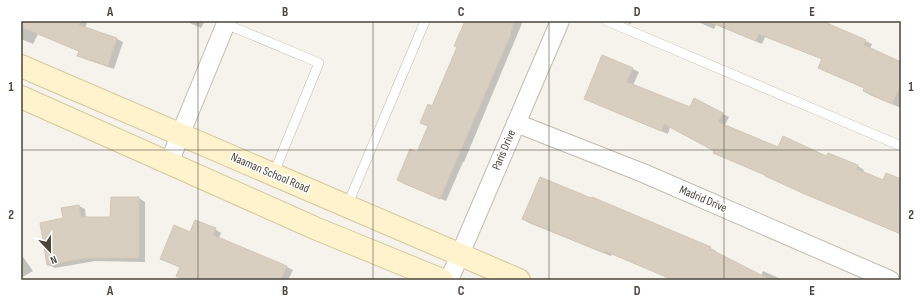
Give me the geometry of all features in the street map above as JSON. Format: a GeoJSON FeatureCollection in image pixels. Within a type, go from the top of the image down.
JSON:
{"type":"FeatureCollection","features":[{"type":"Feature","properties":{"kind":"main road","name":"Naaman School Road"},"geometry":{"type":"LineString","coordinates":[[21,66],[519,280]]}},
{"type":"Feature","properties":{"kind":"main road"},"geometry":{"type":"LineString","coordinates":[[21,97],[318,229],[442,280]]}},
{"type":"Feature","properties":{"kind":"street","name":"Paris Drive"},"geometry":{"type":"LineString","coordinates":[[449,280],[560,21]]}},
{"type":"Feature","properties":{"kind":"street"},"geometry":{"type":"LineString","coordinates":[[169,164],[227,22]]}},
{"type":"Feature","properties":{"kind":"street","name":"Madrid Drive"},"geometry":{"type":"LineString","coordinates":[[516,123],[643,173],[890,280]]}},
{"type":"Feature","properties":{"kind":"lane"},"geometry":{"type":"LineString","coordinates":[[347,206],[426,21]]}},
{"type":"Feature","properties":{"kind":"lane"},"geometry":{"type":"LineString","coordinates":[[607,21],[901,146]]}},
{"type":"Feature","properties":{"kind":"lane"},"geometry":{"type":"LineString","coordinates":[[227,22],[319,63],[273,175]]}},
{"type":"Feature","properties":{"kind":"building"},"geometry":{"type":"Polygon","coordinates":[[[21,21],[81,21],[79,25],[117,38],[108,66],[77,56],[79,51],[21,27],[21,21]]]}},
{"type":"Feature","properties":{"kind":"building"},"geometry":{"type":"Polygon","coordinates":[[[465,21],[515,21],[511,34],[440,199],[397,180],[410,149],[417,152],[428,126],[420,123],[428,104],[432,106],[457,47],[454,46],[465,21]]]}},
{"type":"Feature","properties":{"kind":"building"},"geometry":{"type":"Polygon","coordinates":[[[708,21],[822,21],[866,40],[864,45],[901,62],[901,85],[892,104],[863,91],[864,88],[818,68],[822,59],[759,34],[756,41],[708,21]]]}},
{"type":"Feature","properties":{"kind":"building"},"geometry":{"type":"Polygon","coordinates":[[[602,55],[633,68],[627,82],[690,107],[694,98],[723,113],[718,122],[778,147],[783,136],[826,156],[828,153],[858,165],[857,169],[883,180],[886,173],[901,179],[901,234],[807,195],[713,153],[714,151],[664,124],[661,131],[584,99],[602,55]]]}},
{"type":"Feature","properties":{"kind":"building"},"geometry":{"type":"Polygon","coordinates":[[[540,177],[711,247],[710,249],[771,280],[673,280],[605,251],[604,253],[522,219],[540,177]]]}},
{"type":"Feature","properties":{"kind":"building"},"geometry":{"type":"Polygon","coordinates":[[[111,197],[139,197],[139,258],[88,258],[47,265],[40,223],[63,218],[61,208],[79,205],[81,217],[110,217],[111,197]]]}},
{"type":"Feature","properties":{"kind":"building"},"geometry":{"type":"Polygon","coordinates":[[[195,220],[216,228],[213,235],[287,266],[281,280],[185,280],[176,276],[180,267],[160,259],[174,225],[190,232],[195,220]]]}}]}
